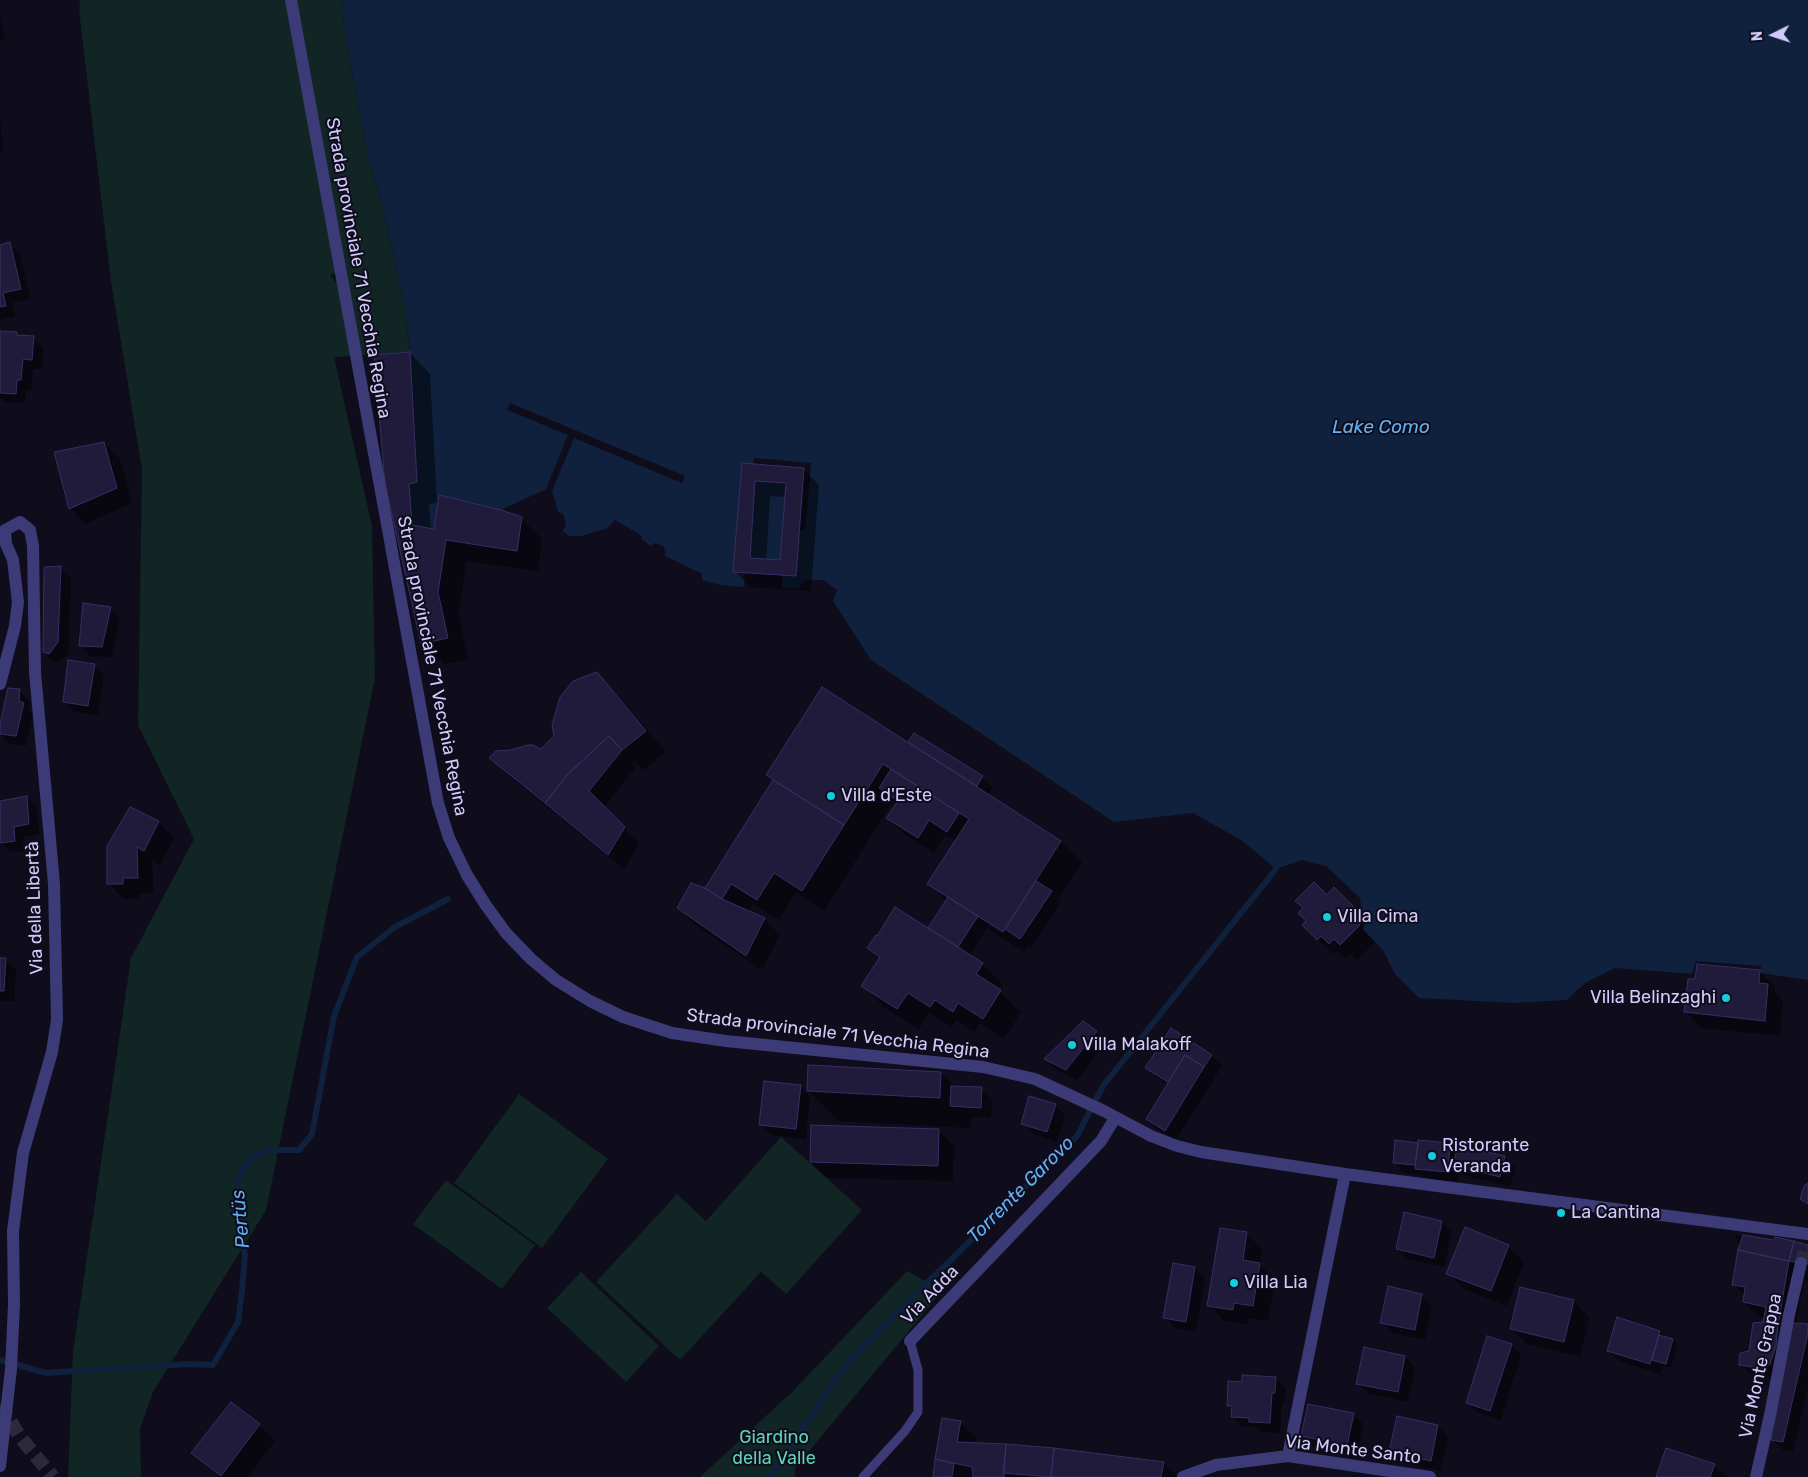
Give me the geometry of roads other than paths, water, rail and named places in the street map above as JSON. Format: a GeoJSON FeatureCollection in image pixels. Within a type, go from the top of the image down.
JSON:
{"type":"FeatureCollection","features":[{"type":"Feature","properties":{"kind":"street","name":"Strada provinciale 71 Vecchia Regina"},"geometry":{"type":"LineString","coordinates":[[291,0],[438,803],[449,838],[467,875],[506,933],[530,959],[556,980],[590,1002],[623,1017],[672,1033],[726,1041],[983,1067],[1035,1079],[1150,1136],[1185,1148],[1345,1174],[1807,1235]]}},
{"type":"Feature","properties":{"kind":"street","name":"Via della Libertà"},"geometry":{"type":"LineString","coordinates":[[0,684],[18,602],[13,560],[6,544],[3,526],[20,522],[30,530],[33,546],[35,672],[54,884],[56,1020],[52,1052],[22,1153],[13,1231],[14,1304],[12,1363],[0,1466]]}},
{"type":"Feature","properties":{"kind":"street","name":"Via Adda"},"geometry":{"type":"LineString","coordinates":[[910,1341],[1101,1141],[1110,1115]]}},
{"type":"Feature","properties":{"kind":"street"},"geometry":{"type":"LineString","coordinates":[[1288,1456],[1345,1174]]}},
{"type":"Feature","properties":{"kind":"street","name":"Via Monte Grappa"},"geometry":{"type":"LineString","coordinates":[[1756,1477],[1789,1315],[1802,1263]]}},
{"type":"Feature","properties":{"kind":"street","name":"Via Monte Santo"},"geometry":{"type":"LineString","coordinates":[[1183,1477],[1216,1464],[1288,1456],[1430,1477]]}},
{"type":"Feature","properties":{"kind":"lane"},"geometry":{"type":"LineString","coordinates":[[863,1477],[905,1431],[918,1412],[918,1370],[910,1341]]}},
{"type":"Feature","properties":{"kind":"water","name":"Lake Como"},"geometry":{"type":"Polygon","coordinates":[[[342,0],[1808,0],[1808,980],[1760,973],[1761,966],[1696,961],[1692,974],[1615,968],[1585,983],[1567,1000],[1514,1003],[1419,998],[1395,974],[1383,950],[1364,931],[1360,898],[1326,866],[1302,860],[1276,869],[1241,840],[1193,813],[1114,822],[871,660],[833,601],[837,590],[823,580],[805,580],[798,589],[782,588],[782,575],[796,576],[799,530],[805,530],[811,463],[754,458],[753,464],[742,464],[733,571],[745,572],[744,587],[720,585],[702,580],[702,574],[665,556],[666,553],[663,546],[655,543],[651,546],[642,540],[642,536],[615,520],[608,528],[581,536],[569,536],[563,531],[566,524],[565,519],[563,514],[558,512],[552,491],[546,489],[501,510],[439,495],[434,529],[412,525],[409,484],[417,482],[410,352],[405,308],[384,213],[367,152],[344,28],[342,0]]]}},
{"type":"Feature","properties":{"kind":"water"},"geometry":{"type":"Polygon","coordinates":[[[755,481],[786,483],[780,560],[750,558],[755,481]]]}},
{"type":"Feature","properties":{"kind":"waterway","name":"Torrente Garovo"},"geometry":{"type":"LineString","coordinates":[[771,1477],[839,1374],[861,1348],[1077,1136],[1103,1086],[1276,869]]}},
{"type":"Feature","properties":{"kind":"waterway","name":"Pertüs"},"geometry":{"type":"LineString","coordinates":[[0,1360],[46,1373],[187,1364],[213,1365],[238,1322],[245,1255],[238,1218],[238,1178],[252,1157],[269,1150],[299,1150],[312,1134],[334,1016],[357,957],[395,927],[448,899]]}},
{"type":"Feature","properties":{"kind":"tunnel"},"geometry":{"type":"LineString","coordinates":[[1801,1263],[1805,1244]]}},
{"type":"Feature","properties":{"kind":"tunnel"},"geometry":{"type":"LineString","coordinates":[[0,1404],[20,1437],[53,1477]]}},
{"type":"Feature","properties":{"kind":"place","name":"Villa d'Este"},"geometry":{"type":"Point","coordinates":[831,796]}},
{"type":"Feature","properties":{"kind":"place","name":"Villa Cima"},"geometry":{"type":"Point","coordinates":[1327,917]}},
{"type":"Feature","properties":{"kind":"place","name":"Villa Belinzaghi"},"geometry":{"type":"Point","coordinates":[1726,998]}},
{"type":"Feature","properties":{"kind":"place","name":"Villa Malakoff"},"geometry":{"type":"Point","coordinates":[1072,1045]}},
{"type":"Feature","properties":{"kind":"place","name":"Ristorante Veranda"},"geometry":{"type":"Point","coordinates":[1432,1156]}},
{"type":"Feature","properties":{"kind":"place","name":"La Cantina"},"geometry":{"type":"Point","coordinates":[1561,1213]}},
{"type":"Feature","properties":{"kind":"place","name":"Villa Lia"},"geometry":{"type":"Point","coordinates":[1234,1283]}},
{"type":"Feature","properties":{"kind":"park label","name":"Giardino della Valle"},"geometry":{"type":"Point","coordinates":[774,1448]}}]}
